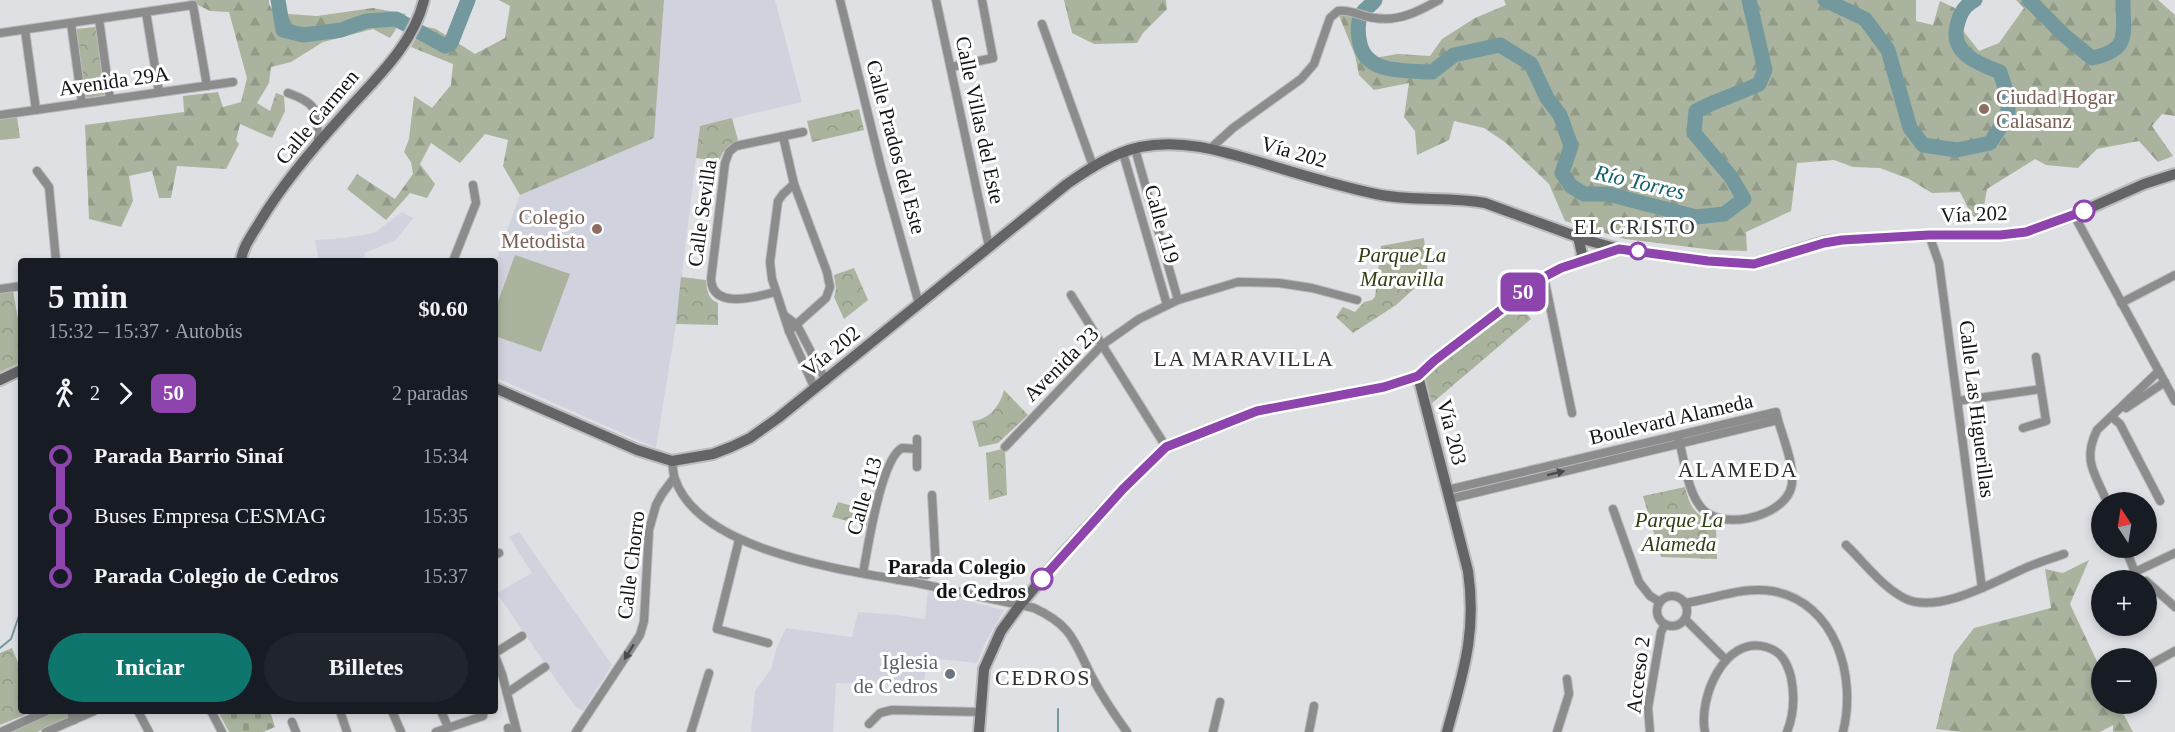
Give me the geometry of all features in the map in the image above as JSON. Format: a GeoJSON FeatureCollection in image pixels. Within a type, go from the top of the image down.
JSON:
{"type":"FeatureCollection","features":[{"type":"Feature","properties":{"kind":"main road","name":"Calle Carmen"},"geometry":{"type":"LineString","coordinates":[[242,258],[251,237],[273,201],[318,143],[406,41],[424,0]]}},
{"type":"Feature","properties":{"kind":"main road","name":"Vía 202"},"geometry":{"type":"LineString","coordinates":[[498,389],[637,450],[672,461],[713,454],[750,438],[826,381],[919,303],[1067,184],[1093,166],[1136,149],[1171,144],[1211,148],[1383,196],[1470,200],[1485,203],[1578,237],[1619,249],[1708,261],[1754,264],[1824,243],[1866,238],[2000,235],[2026,232],[2074,215],[2144,184],[2175,174]]}},
{"type":"Feature","properties":{"kind":"main road"},"geometry":{"type":"LineString","coordinates":[[1578,237],[1582,254],[1580,261]]}},
{"type":"Feature","properties":{"kind":"main road","name":"Vía 203"},"geometry":{"type":"LineString","coordinates":[[1447,732],[1466,659],[1472,622],[1472,597],[1468,571],[1418,376],[1434,361],[1544,277],[1580,261],[1619,249]]}},
{"type":"Feature","properties":{"kind":"main road"},"geometry":{"type":"LineString","coordinates":[[0,380],[18,371]]}},
{"type":"Feature","properties":{"kind":"main road"},"geometry":{"type":"LineString","coordinates":[[979,732],[982,680],[990,653],[1001,631],[1020,605],[1084,531],[1166,447],[1257,411],[1384,387],[1418,376]]}},
{"type":"Feature","properties":{"kind":"street","name":"Calle Prados del Este"},"geometry":{"type":"LineString","coordinates":[[840,0],[880,167],[919,303]]}},
{"type":"Feature","properties":{"kind":"street","name":"Calle Villas del Este"},"geometry":{"type":"LineString","coordinates":[[936,0],[989,247]]}},
{"type":"Feature","properties":{"kind":"street"},"geometry":{"type":"LineString","coordinates":[[951,67],[993,58],[982,0]]}},
{"type":"Feature","properties":{"kind":"street"},"geometry":{"type":"LineString","coordinates":[[1211,148],[1233,128],[1301,79],[1314,64],[1330,18],[1338,11],[1391,19],[1404,17],[1439,0]]}},
{"type":"Feature","properties":{"kind":"street"},"geometry":{"type":"LineString","coordinates":[[0,33],[193,6],[207,86]]}},
{"type":"Feature","properties":{"kind":"street"},"geometry":{"type":"LineString","coordinates":[[146,12],[159,92]]}},
{"type":"Feature","properties":{"kind":"street"},"geometry":{"type":"LineString","coordinates":[[99,19],[110,99]]}},
{"type":"Feature","properties":{"kind":"street"},"geometry":{"type":"LineString","coordinates":[[71,23],[82,103]]}},
{"type":"Feature","properties":{"kind":"street"},"geometry":{"type":"LineString","coordinates":[[1042,24],[1093,166]]}},
{"type":"Feature","properties":{"kind":"street"},"geometry":{"type":"LineString","coordinates":[[25,30],[36,110]]}},
{"type":"Feature","properties":{"kind":"street","name":"Avenida 29A"},"geometry":{"type":"LineString","coordinates":[[0,115],[233,82]]}},
{"type":"Feature","properties":{"kind":"street"},"geometry":{"type":"LineString","coordinates":[[288,93],[304,99],[314,108],[318,143]]}},
{"type":"Feature","properties":{"kind":"street","name":"Calle Sevilla"},"geometry":{"type":"LineString","coordinates":[[775,292],[749,298],[722,297],[715,294],[711,279],[725,162],[729,152],[743,143],[803,132]]}},
{"type":"Feature","properties":{"kind":"street"},"geometry":{"type":"LineString","coordinates":[[783,136],[794,184],[830,287],[826,298],[789,331]]}},
{"type":"Feature","properties":{"kind":"street","name":"Calle 119"},"geometry":{"type":"LineString","coordinates":[[1136,149],[1178,300]]}},
{"type":"Feature","properties":{"kind":"street","name":"Calle 119"},"geometry":{"type":"LineString","coordinates":[[1123,153],[1167,305]]}},
{"type":"Feature","properties":{"kind":"street"},"geometry":{"type":"LineString","coordinates":[[37,171],[49,187],[56,258]]}},
{"type":"Feature","properties":{"kind":"street"},"geometry":{"type":"LineString","coordinates":[[794,184],[780,197],[770,262],[775,292],[789,331],[815,389]]}},
{"type":"Feature","properties":{"kind":"street"},"geometry":{"type":"LineString","coordinates":[[454,258],[476,203],[473,185]]}},
{"type":"Feature","properties":{"kind":"street"},"geometry":{"type":"LineString","coordinates":[[2074,215],[2175,401]]}},
{"type":"Feature","properties":{"kind":"street","name":"Calle Las Higuerillas"},"geometry":{"type":"LineString","coordinates":[[1929,235],[1939,263],[1982,588]]}},
{"type":"Feature","properties":{"kind":"street"},"geometry":{"type":"LineString","coordinates":[[2121,303],[2175,275]]}},
{"type":"Feature","properties":{"kind":"street"},"geometry":{"type":"LineString","coordinates":[[1544,277],[1572,413]]}},
{"type":"Feature","properties":{"kind":"street","name":"Avenida 23"},"geometry":{"type":"LineString","coordinates":[[1005,447],[1102,345],[1139,319],[1178,300],[1238,282],[1248,282],[1279,283],[1312,288],[1358,300]]}},
{"type":"Feature","properties":{"kind":"street"},"geometry":{"type":"LineString","coordinates":[[0,290],[18,287]]}},
{"type":"Feature","properties":{"kind":"street"},"geometry":{"type":"LineString","coordinates":[[1071,295],[1166,447]]}},
{"type":"Feature","properties":{"kind":"street"},"geometry":{"type":"LineString","coordinates":[[785,316],[798,325],[826,381]]}},
{"type":"Feature","properties":{"kind":"street"},"geometry":{"type":"LineString","coordinates":[[2023,428],[2046,421],[2036,357]]}},
{"type":"Feature","properties":{"kind":"street"},"geometry":{"type":"LineString","coordinates":[[2103,492],[2089,459],[2089,451],[2097,430],[2159,371]]}},
{"type":"Feature","properties":{"kind":"street"},"geometry":{"type":"LineString","coordinates":[[2112,417],[2165,382]]}},
{"type":"Feature","properties":{"kind":"street"},"geometry":{"type":"LineString","coordinates":[[1958,401],[2041,389]]}},
{"type":"Feature","properties":{"kind":"street"},"geometry":{"type":"LineString","coordinates":[[2112,417],[2120,424],[2160,501]]}},
{"type":"Feature","properties":{"kind":"street","name":"Boulevard Alameda"},"geometry":{"type":"LineString","coordinates":[[1448,495],[1679,439],[1778,420],[1792,471],[1791,490],[1784,502],[1773,511],[1749,518],[1729,520],[1714,517],[1701,508],[1693,495],[1679,439]]}},
{"type":"Feature","properties":{"kind":"street"},"geometry":{"type":"LineString","coordinates":[[917,439],[917,467]]}},
{"type":"Feature","properties":{"kind":"street","name":"Calle 113"},"geometry":{"type":"LineString","coordinates":[[863,573],[873,516],[892,456],[902,448],[917,449]]}},
{"type":"Feature","properties":{"kind":"street"},"geometry":{"type":"LineString","coordinates":[[672,461],[674,478],[684,497],[699,513],[739,540],[766,550],[863,573],[1034,608],[1046,614],[1066,630],[1079,646],[1107,704],[1127,732]]}},
{"type":"Feature","properties":{"kind":"street","name":"Calle Chorro"},"geometry":{"type":"LineString","coordinates":[[576,732],[640,635],[644,621],[650,530],[656,506],[674,478]]}},
{"type":"Feature","properties":{"kind":"street"},"geometry":{"type":"LineString","coordinates":[[898,580],[900,574],[905,571],[922,576],[931,574],[936,569],[932,495]]}},
{"type":"Feature","properties":{"kind":"street"},"geometry":{"type":"LineString","coordinates":[[1613,509],[1639,582],[1650,596],[1660,602]]}},
{"type":"Feature","properties":{"kind":"street"},"geometry":{"type":"LineString","coordinates":[[739,540],[717,629],[768,643]]}},
{"type":"Feature","properties":{"kind":"street"},"geometry":{"type":"LineString","coordinates":[[1846,545],[1892,590],[1906,599],[1921,602],[1964,596],[2022,569],[2064,554]]}},
{"type":"Feature","properties":{"kind":"street"},"geometry":{"type":"LineString","coordinates":[[2145,570],[2175,553]]}},
{"type":"Feature","properties":{"kind":"street"},"geometry":{"type":"LineString","coordinates":[[1685,603],[1751,590],[1784,594],[1809,608],[1822,620],[1839,649],[1848,698],[1843,732]]}},
{"type":"Feature","properties":{"kind":"street"},"geometry":{"type":"LineString","coordinates":[[2157,591],[2175,607]]}},
{"type":"Feature","properties":{"kind":"street"},"geometry":{"type":"LineString","coordinates":[[1668,596],[1682,599],[1685,603],[1687,611],[1684,619],[1678,625],[1665,624],[1658,616],[1660,602],[1668,596]]}},
{"type":"Feature","properties":{"kind":"street"},"geometry":{"type":"LineString","coordinates":[[1684,619],[1726,660]]}},
{"type":"Feature","properties":{"kind":"street","name":"Acceso 2"},"geometry":{"type":"LineString","coordinates":[[1650,732],[1648,708],[1661,632],[1665,624]]}},
{"type":"Feature","properties":{"kind":"street"},"geometry":{"type":"LineString","coordinates":[[498,652],[522,636]]}},
{"type":"Feature","properties":{"kind":"street"},"geometry":{"type":"LineString","coordinates":[[1705,732],[1704,706],[1718,670],[1738,650],[1758,645],[1777,652],[1789,669],[1794,706],[1787,732]]}},
{"type":"Feature","properties":{"kind":"street"},"geometry":{"type":"LineString","coordinates":[[2157,661],[2175,651]]}},
{"type":"Feature","properties":{"kind":"street"},"geometry":{"type":"LineString","coordinates":[[498,664],[507,693],[514,730]]}},
{"type":"Feature","properties":{"kind":"street"},"geometry":{"type":"LineString","coordinates":[[507,693],[545,667]]}},
{"type":"Feature","properties":{"kind":"street"},"geometry":{"type":"LineString","coordinates":[[691,732],[709,673]]}},
{"type":"Feature","properties":{"kind":"street"},"geometry":{"type":"LineString","coordinates":[[1557,732],[1569,694],[1567,679]]}},
{"type":"Feature","properties":{"kind":"street"},"geometry":{"type":"LineString","coordinates":[[1213,732],[1220,702]]}},
{"type":"Feature","properties":{"kind":"street"},"geometry":{"type":"LineString","coordinates":[[1309,732],[1314,706]]}},
{"type":"Feature","properties":{"kind":"street"},"geometry":{"type":"LineString","coordinates":[[869,724],[880,713],[892,710],[980,712]]}},
{"type":"Feature","properties":{"kind":"street"},"geometry":{"type":"LineString","coordinates":[[0,732],[41,714]]}},
{"type":"Feature","properties":{"kind":"street"},"geometry":{"type":"LineString","coordinates":[[71,714],[74,720]]}},
{"type":"Feature","properties":{"kind":"street"},"geometry":{"type":"LineString","coordinates":[[46,732],[66,728],[74,720],[87,714]]}},
{"type":"Feature","properties":{"kind":"street"},"geometry":{"type":"LineString","coordinates":[[140,714],[149,732]]}},
{"type":"Feature","properties":{"kind":"street"},"geometry":{"type":"LineString","coordinates":[[213,714],[222,732]]}},
{"type":"Feature","properties":{"kind":"street"},"geometry":{"type":"LineString","coordinates":[[341,714],[347,732]]}},
{"type":"Feature","properties":{"kind":"street"},"geometry":{"type":"LineString","coordinates":[[393,714],[401,732]]}},
{"type":"Feature","properties":{"kind":"street"},"geometry":{"type":"LineString","coordinates":[[442,714],[448,727]]}},
{"type":"Feature","properties":{"kind":"street"},"geometry":{"type":"LineString","coordinates":[[436,732],[481,714]]}},
{"type":"Feature","properties":{"kind":"street"},"geometry":{"type":"LineString","coordinates":[[292,722],[296,732]]}},
{"type":"Feature","properties":{"kind":"shaded area","name":"Colegio Metodista"},"geometry":{"type":"Polygon","coordinates":[[[664,0],[775,0],[802,102],[700,126],[676,324],[656,448],[498,378],[497,258],[520,195],[654,138],[664,0]]]}},
{"type":"Feature","properties":{"kind":"shaded area"},"geometry":{"type":"Polygon","coordinates":[[[402,212],[413,218],[396,240],[365,253],[363,258],[318,258],[315,240],[374,233],[402,212]]]}},
{"type":"Feature","properties":{"kind":"shaded area"},"geometry":{"type":"Polygon","coordinates":[[[519,532],[612,665],[583,711],[577,708],[561,687],[498,594],[532,573],[509,537],[519,532]]]}},
{"type":"Feature","properties":{"kind":"shaded area"},"geometry":{"type":"Polygon","coordinates":[[[928,591],[1004,610],[985,643],[977,663],[927,658],[924,685],[836,683],[833,732],[751,732],[755,691],[771,669],[777,647],[786,628],[852,637],[858,612],[925,619],[928,591]]]}},
{"type":"Feature","properties":{"kind":"green space"},"geometry":{"type":"Polygon","coordinates":[[[188,0],[269,0],[274,13],[317,16],[373,8],[406,14],[390,38],[373,29],[323,42],[291,62],[271,67],[269,83],[257,103],[270,111],[276,93],[284,96],[285,111],[272,138],[240,124],[236,140],[239,144],[226,169],[177,166],[171,198],[159,198],[152,171],[129,176],[133,201],[121,227],[89,219],[85,125],[184,112],[183,96],[218,92],[223,107],[241,102],[247,78],[229,12],[210,11],[188,0]]]}},
{"type":"Feature","properties":{"kind":"green space"},"geometry":{"type":"Polygon","coordinates":[[[499,0],[664,0],[654,138],[520,195],[503,166],[508,140],[485,134],[460,163],[431,143],[420,164],[435,184],[427,198],[410,193],[386,220],[347,189],[357,174],[395,199],[413,174],[411,162],[404,152],[409,139],[414,96],[432,108],[451,85],[453,64],[411,47],[423,26],[436,29],[475,54],[505,38],[510,6],[499,0]]]}},
{"type":"Feature","properties":{"kind":"green space"},"geometry":{"type":"Polygon","coordinates":[[[1064,0],[1166,0],[1167,9],[1143,33],[1137,43],[1094,44],[1072,33],[1064,0]]]}},
{"type":"Feature","properties":{"kind":"green space"},"geometry":{"type":"Polygon","coordinates":[[[1504,0],[1916,0],[1916,21],[1933,25],[1940,1],[1955,8],[1954,19],[1979,51],[1999,43],[2024,8],[2016,0],[2158,0],[2175,15],[2175,116],[2162,114],[2152,126],[2173,156],[2158,162],[2139,141],[2097,149],[2078,168],[2046,165],[2035,159],[1987,189],[1982,218],[1972,216],[1960,192],[1932,193],[1909,179],[1880,168],[1853,167],[1834,160],[1797,163],[1791,211],[1746,232],[1747,251],[1714,250],[1625,239],[1565,221],[1549,184],[1505,142],[1484,128],[1454,121],[1449,140],[1417,155],[1415,131],[1404,117],[1409,83],[1374,90],[1359,75],[1355,55],[1338,13],[1353,12],[1368,59],[1398,54],[1430,56],[1442,39],[1475,18],[1506,5],[1504,0]]]}},
{"type":"Feature","properties":{"kind":"green space"},"geometry":{"type":"Polygon","coordinates":[[[96,27],[105,95],[85,98],[76,29],[96,27]]]}},
{"type":"Feature","properties":{"kind":"green space"},"geometry":{"type":"Polygon","coordinates":[[[859,109],[864,130],[812,142],[807,121],[859,109]]]}},
{"type":"Feature","properties":{"kind":"green space"},"geometry":{"type":"Polygon","coordinates":[[[17,117],[20,138],[0,140],[0,119],[17,117]]]}},
{"type":"Feature","properties":{"kind":"green space"},"geometry":{"type":"Polygon","coordinates":[[[732,118],[738,140],[723,152],[719,161],[696,158],[700,126],[732,118]]]}},
{"type":"Feature","properties":{"kind":"green space","name":"Parque La Maravilla"},"geometry":{"type":"Polygon","coordinates":[[[1424,238],[1428,276],[1396,305],[1353,333],[1336,317],[1343,307],[1355,312],[1364,302],[1375,297],[1381,246],[1424,238]]]}},
{"type":"Feature","properties":{"kind":"green space"},"geometry":{"type":"Polygon","coordinates":[[[515,255],[570,274],[541,352],[498,337],[498,302],[515,255]]]}},
{"type":"Feature","properties":{"kind":"green space"},"geometry":{"type":"Polygon","coordinates":[[[854,268],[868,300],[844,319],[834,297],[836,289],[834,275],[854,268]]]}},
{"type":"Feature","properties":{"kind":"green space"},"geometry":{"type":"Polygon","coordinates":[[[681,277],[706,280],[709,294],[718,303],[718,325],[676,324],[681,277]]]}},
{"type":"Feature","properties":{"kind":"green space"},"geometry":{"type":"Polygon","coordinates":[[[13,291],[18,319],[18,363],[0,372],[0,293],[13,291]]]}},
{"type":"Feature","properties":{"kind":"green space"},"geometry":{"type":"Polygon","coordinates":[[[1520,305],[1531,319],[1431,404],[1424,379],[1428,373],[1520,305]]]}},
{"type":"Feature","properties":{"kind":"green space"},"geometry":{"type":"Polygon","coordinates":[[[1004,390],[1028,415],[998,443],[979,447],[972,421],[989,415],[1000,401],[1004,390]]]}},
{"type":"Feature","properties":{"kind":"green space"},"geometry":{"type":"Polygon","coordinates":[[[1002,449],[1005,451],[1007,495],[989,500],[986,453],[1002,449]]]}},
{"type":"Feature","properties":{"kind":"green space","name":"Parque La Alameda"},"geometry":{"type":"Polygon","coordinates":[[[1685,487],[1689,501],[1695,510],[1716,524],[1717,559],[1661,557],[1643,496],[1685,487]]]}},
{"type":"Feature","properties":{"kind":"green space"},"geometry":{"type":"Polygon","coordinates":[[[838,502],[870,511],[867,526],[832,517],[838,502]]]}},
{"type":"Feature","properties":{"kind":"green space"},"geometry":{"type":"Polygon","coordinates":[[[2089,560],[2070,604],[2091,649],[2091,714],[2123,714],[2133,732],[2113,732],[2113,725],[2100,732],[1961,732],[1936,729],[1954,654],[1974,628],[2051,608],[2045,569],[2063,573],[2089,560]]]}},
{"type":"Feature","properties":{"kind":"green space"},"geometry":{"type":"Polygon","coordinates":[[[12,648],[18,663],[18,714],[27,714],[0,725],[0,653],[12,648]]]}},
{"type":"Feature","properties":{"kind":"green space"},"geometry":{"type":"Polygon","coordinates":[[[50,714],[68,714],[70,718],[37,732],[9,732],[50,714]]]}},
{"type":"Feature","properties":{"kind":"green space"},"geometry":{"type":"Polygon","coordinates":[[[220,714],[271,714],[275,727],[263,732],[229,732],[220,714]]]}},
{"type":"Feature","properties":{"kind":"waterway","name":"Río Torres"},"geometry":{"type":"LineString","coordinates":[[278,0],[283,30],[303,35],[341,30],[366,21],[396,19],[445,46],[451,43],[468,0]]}},
{"type":"Feature","properties":{"kind":"waterway","name":"Río Torres"},"geometry":{"type":"LineString","coordinates":[[1375,0],[1361,15],[1358,27],[1360,44],[1364,54],[1371,61],[1390,69],[1432,72],[1454,55],[1500,45],[1531,64],[1547,98],[1560,115],[1571,146],[1562,173],[1571,186],[1584,194],[1608,194],[1696,217],[1724,214],[1744,199],[1731,177],[1694,133],[1696,111],[1759,84],[1765,70],[1749,0]]}},
{"type":"Feature","properties":{"kind":"waterway","name":"Río Torres"},"geometry":{"type":"LineString","coordinates":[[1825,0],[1865,19],[1888,50],[1910,128],[1923,145],[1957,150],[1990,143],[2008,115],[2008,97],[2000,72],[1975,61],[1962,50],[1958,43],[1956,35],[1960,17],[1965,7],[1975,0]]}},
{"type":"Feature","properties":{"kind":"waterway","name":"Río Torres"},"geometry":{"type":"LineString","coordinates":[[2029,0],[2065,36],[2092,58],[2105,55],[2119,45],[2123,31],[2123,0]]}},
{"type":"Feature","properties":{"kind":"waterway"},"geometry":{"type":"LineString","coordinates":[[0,648],[11,639],[18,619]]}},
{"type":"Feature","properties":{"kind":"waterway"},"geometry":{"type":"LineString","coordinates":[[1058,709],[1058,732]]}},
{"type":"Feature","properties":{"kind":"bus line","name":"50"},"geometry":{"type":"LineString","coordinates":[[1042,579],[1123,489],[1166,447],[1257,411],[1384,387],[1418,376],[1517,296],[1544,277],[1580,261],[1619,249],[1708,261],[1754,264],[1776,259],[1801,249],[1842,240],[1929,235],[2000,235],[2026,232],[2084,211]]}},
{"type":"Feature","properties":{"kind":"place","name":"Ciudad Hogar Calasanz"},"geometry":{"type":"Point","coordinates":[1984,109]}},
{"type":"Feature","properties":{"kind":"place","name":"Colegio Metodista"},"geometry":{"type":"Point","coordinates":[597,229]}},
{"type":"Feature","properties":{"kind":"place","name":"Parada Colegio de Cedros"},"geometry":{"type":"Point","coordinates":[1042,579]}},
{"type":"Feature","properties":{"kind":"place","name":"Iglesia de Cedros"},"geometry":{"type":"Point","coordinates":[950,674]}},
{"type":"Feature","properties":{"kind":"district","name":"EL CRISTO"},"geometry":{"type":"Point","coordinates":[1635,226]}},
{"type":"Feature","properties":{"kind":"district","name":"LA MARAVILLA"},"geometry":{"type":"Point","coordinates":[1244,358]}},
{"type":"Feature","properties":{"kind":"district","name":"ALAMEDA"},"geometry":{"type":"Point","coordinates":[1738,469]}},
{"type":"Feature","properties":{"kind":"district","name":"CEDROS"},"geometry":{"type":"Point","coordinates":[1043,677]}}]}
